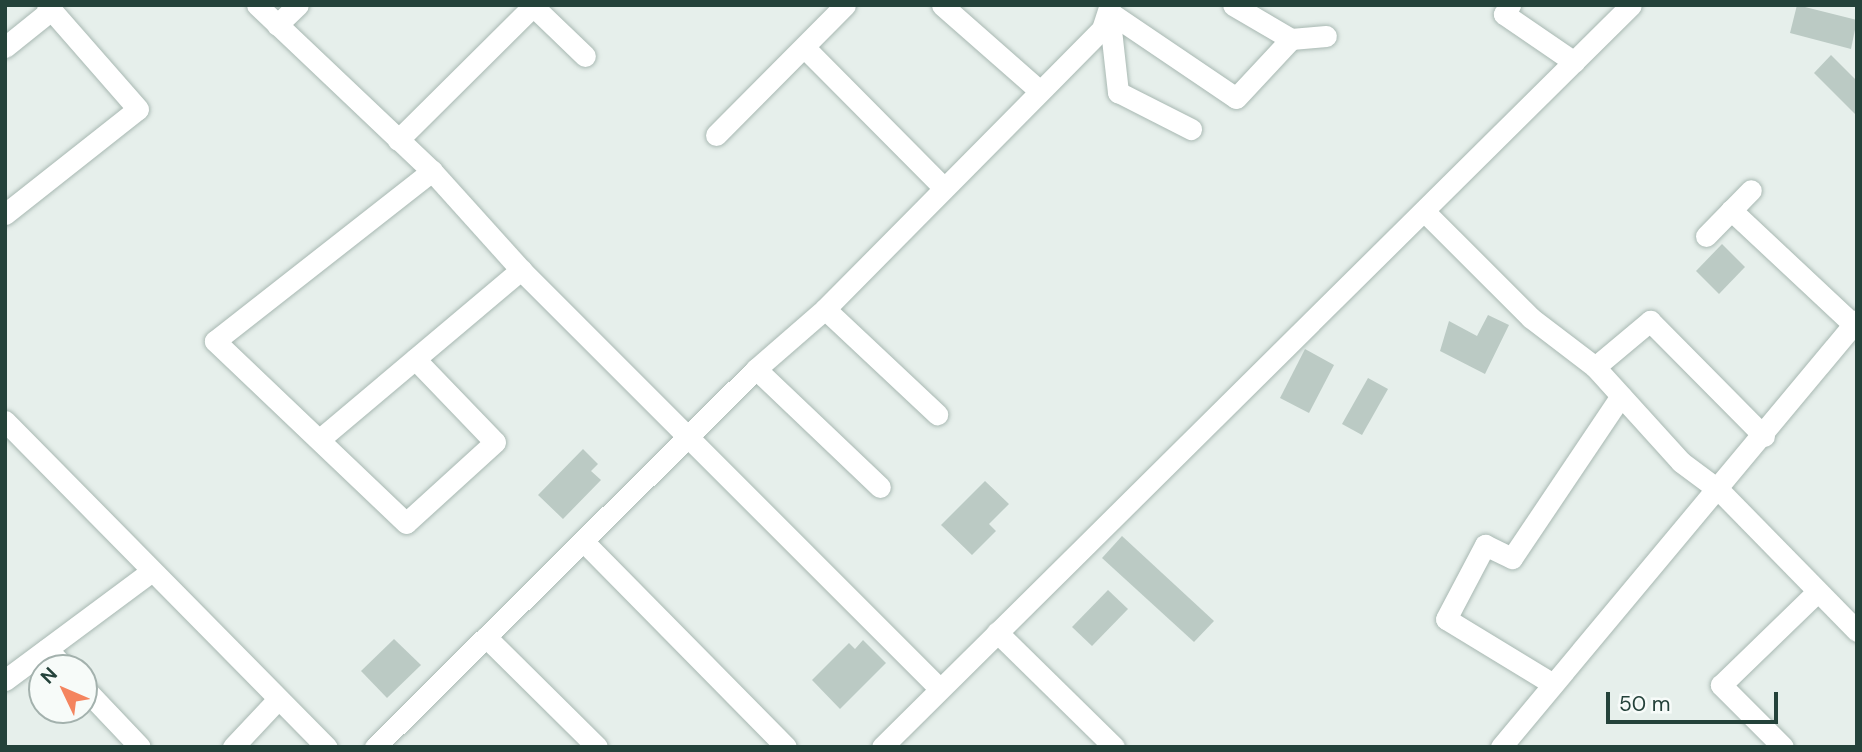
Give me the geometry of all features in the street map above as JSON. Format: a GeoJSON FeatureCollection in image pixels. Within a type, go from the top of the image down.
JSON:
{"type":"FeatureCollection","features":[{"type":"Feature","properties":{"kind":"street"},"geometry":{"type":"LineString","coordinates":[[257,5],[432,171],[521,270],[939,688]]}},
{"type":"Feature","properties":{"kind":"street"},"geometry":{"type":"LineString","coordinates":[[277,24],[298,5]]}},
{"type":"Feature","properties":{"kind":"street"},"geometry":{"type":"LineString","coordinates":[[716,135],[845,5]]}},
{"type":"Feature","properties":{"kind":"street"},"geometry":{"type":"LineString","coordinates":[[942,5],[1040,91]]}},
{"type":"Feature","properties":{"kind":"street"},"geometry":{"type":"LineString","coordinates":[[1233,5],[1291,39],[1326,36]]}},
{"type":"Feature","properties":{"kind":"street"},"geometry":{"type":"LineString","coordinates":[[1510,5],[1504,14],[1574,62]]}},
{"type":"Feature","properties":{"kind":"street"},"geometry":{"type":"LineString","coordinates":[[892,743],[939,688],[1631,5]]}},
{"type":"Feature","properties":{"kind":"street"},"geometry":{"type":"LineString","coordinates":[[398,140],[534,6],[585,56]]}},
{"type":"Feature","properties":{"kind":"street"},"geometry":{"type":"LineString","coordinates":[[5,47],[49,8],[138,109],[5,214]]}},
{"type":"Feature","properties":{"kind":"street"},"geometry":{"type":"LineString","coordinates":[[375,747],[756,369],[825,309],[1102,29],[1110,8]]}},
{"type":"Feature","properties":{"kind":"street"},"geometry":{"type":"LineString","coordinates":[[1110,8],[1236,98],[1291,39]]}},
{"type":"Feature","properties":{"kind":"street"},"geometry":{"type":"LineString","coordinates":[[1110,8],[1118,92],[1191,129]]}},
{"type":"Feature","properties":{"kind":"street"},"geometry":{"type":"LineString","coordinates":[[805,48],[944,188]]}},
{"type":"Feature","properties":{"kind":"street"},"geometry":{"type":"LineString","coordinates":[[415,359],[495,442],[406,523],[215,341],[432,171]]}},
{"type":"Feature","properties":{"kind":"street"},"geometry":{"type":"LineString","coordinates":[[1706,236],[1751,190]]}},
{"type":"Feature","properties":{"kind":"street"},"geometry":{"type":"LineString","coordinates":[[1507,744],[1553,684],[1720,491],[1855,322],[1731,210]]}},
{"type":"Feature","properties":{"kind":"street"},"geometry":{"type":"LineString","coordinates":[[1424,211],[1531,318],[1595,368],[1681,462],[1720,491],[1816,593],[1857,631]]}},
{"type":"Feature","properties":{"kind":"street"},"geometry":{"type":"LineString","coordinates":[[320,439],[521,270]]}},
{"type":"Feature","properties":{"kind":"street"},"geometry":{"type":"LineString","coordinates":[[825,309],[937,414]]}},
{"type":"Feature","properties":{"kind":"street"},"geometry":{"type":"LineString","coordinates":[[1595,368],[1650,321],[1764,436]]}},
{"type":"Feature","properties":{"kind":"street"},"geometry":{"type":"LineString","coordinates":[[756,369],[880,487]]}},
{"type":"Feature","properties":{"kind":"street"},"geometry":{"type":"LineString","coordinates":[[1553,684],[1446,619],[1485,545],[1512,558],[1621,396]]}},
{"type":"Feature","properties":{"kind":"street"},"geometry":{"type":"LineString","coordinates":[[5,421],[149,573],[327,747]]}},
{"type":"Feature","properties":{"kind":"street"},"geometry":{"type":"LineString","coordinates":[[583,541],[786,747]]}},
{"type":"Feature","properties":{"kind":"street"},"geometry":{"type":"LineString","coordinates":[[5,680],[149,573]]}},
{"type":"Feature","properties":{"kind":"street"},"geometry":{"type":"LineString","coordinates":[[1783,747],[1721,685],[1816,593]]}},
{"type":"Feature","properties":{"kind":"street"},"geometry":{"type":"LineString","coordinates":[[996,632],[1114,747]]}},
{"type":"Feature","properties":{"kind":"street"},"geometry":{"type":"LineString","coordinates":[[486,637],[597,747]]}},
{"type":"Feature","properties":{"kind":"street"},"geometry":{"type":"LineString","coordinates":[[47,649],[52,654]]}},
{"type":"Feature","properties":{"kind":"street"},"geometry":{"type":"LineString","coordinates":[[233,747],[278,699]]}},
{"type":"Feature","properties":{"kind":"street"},"geometry":{"type":"LineString","coordinates":[[98,703],[140,747]]}},
{"type":"Feature","properties":{"kind":"building"},"geometry":{"type":"Polygon","coordinates":[[[1797,5],[1857,20],[1851,49],[1790,33],[1797,5]]]}},
{"type":"Feature","properties":{"kind":"building"},"geometry":{"type":"Polygon","coordinates":[[[1831,55],[1857,81],[1857,116],[1814,73],[1831,55]]]}},
{"type":"Feature","properties":{"kind":"building"},"geometry":{"type":"Polygon","coordinates":[[[1722,244],[1745,267],[1719,294],[1696,271],[1722,244]]]}},
{"type":"Feature","properties":{"kind":"building"},"geometry":{"type":"Polygon","coordinates":[[[1488,315],[1509,325],[1485,374],[1440,351],[1449,321],[1477,336],[1488,315]]]}},
{"type":"Feature","properties":{"kind":"building"},"geometry":{"type":"Polygon","coordinates":[[[1305,349],[1334,365],[1309,413],[1280,398],[1305,349]]]}},
{"type":"Feature","properties":{"kind":"building"},"geometry":{"type":"Polygon","coordinates":[[[1368,378],[1388,389],[1362,435],[1342,424],[1368,378]]]}},
{"type":"Feature","properties":{"kind":"building"},"geometry":{"type":"Polygon","coordinates":[[[583,449],[598,464],[591,471],[601,480],[563,519],[538,495],[583,449]]]}},
{"type":"Feature","properties":{"kind":"building"},"geometry":{"type":"Polygon","coordinates":[[[985,481],[1009,504],[989,524],[996,531],[972,555],[941,525],[985,481]]]}},
{"type":"Feature","properties":{"kind":"building"},"geometry":{"type":"Polygon","coordinates":[[[1122,536],[1214,621],[1194,642],[1102,558],[1122,536]]]}},
{"type":"Feature","properties":{"kind":"building"},"geometry":{"type":"Polygon","coordinates":[[[1108,590],[1128,609],[1092,646],[1072,627],[1108,590]]]}},
{"type":"Feature","properties":{"kind":"building"},"geometry":{"type":"Polygon","coordinates":[[[394,639],[421,665],[387,698],[361,671],[394,639]]]}},
{"type":"Feature","properties":{"kind":"building"},"geometry":{"type":"Polygon","coordinates":[[[863,640],[886,663],[840,709],[812,680],[849,643],[855,649],[863,640]]]}}]}
